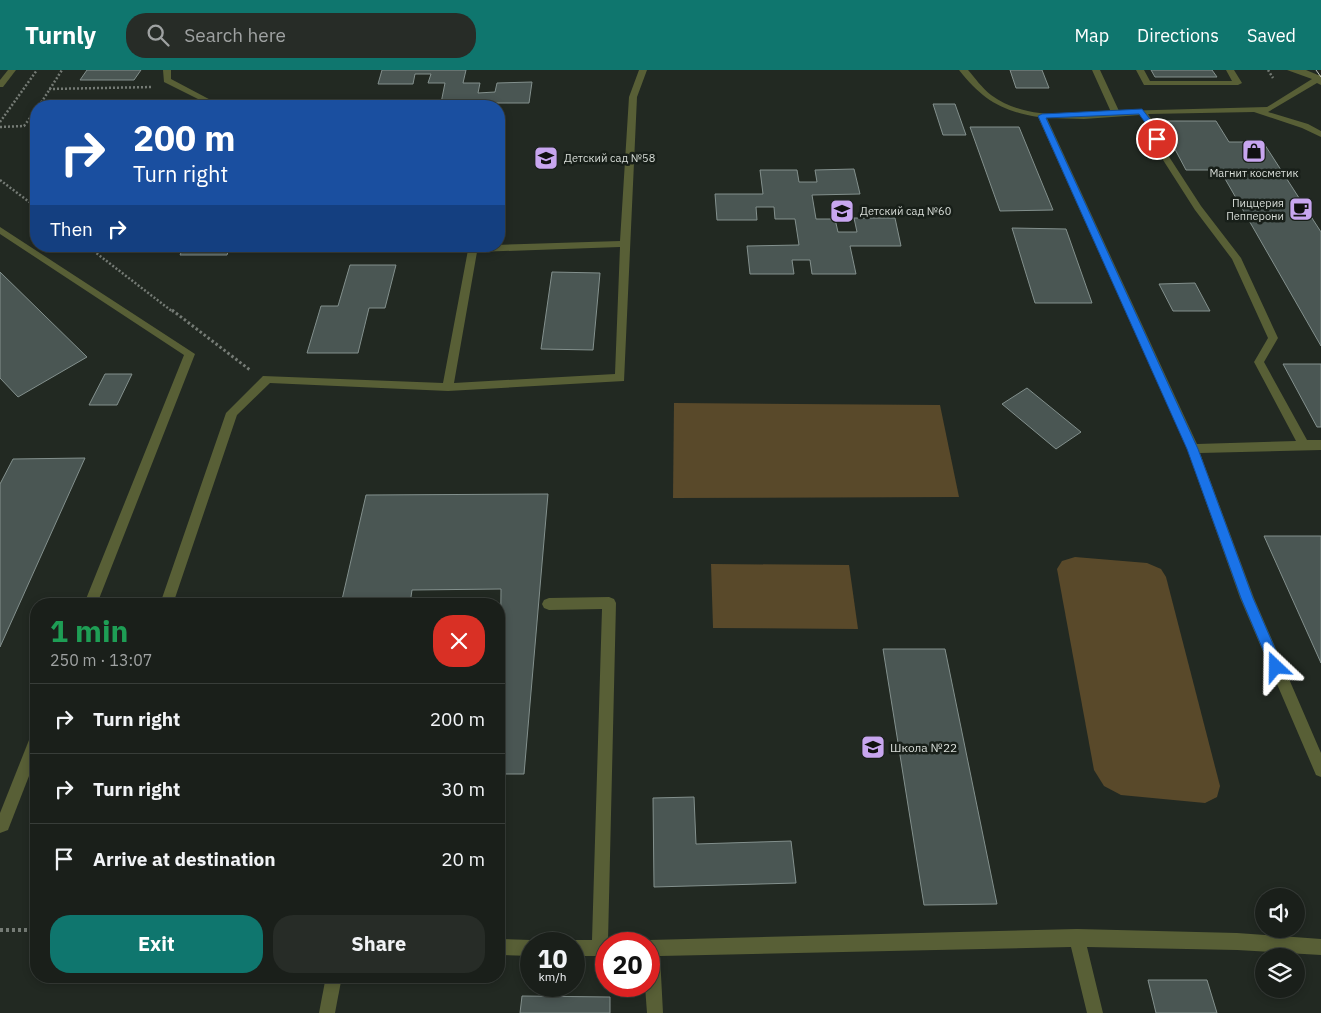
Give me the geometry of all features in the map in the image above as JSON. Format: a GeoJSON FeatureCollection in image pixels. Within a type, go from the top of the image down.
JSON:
{"type":"FeatureCollection","features":[{"type":"Feature","properties":{"kind":"lane"},"geometry":{"type":"LineString","coordinates":[[0,85],[12,70]]}},
{"type":"Feature","properties":{"kind":"lane"},"geometry":{"type":"LineString","coordinates":[[167,70],[167,80],[206,100]]}},
{"type":"Feature","properties":{"kind":"lane"},"geometry":{"type":"LineString","coordinates":[[168,598],[232,413],[267,380],[448,386],[620,378],[633,97],[644,70]]}},
{"type":"Feature","properties":{"kind":"lane"},"geometry":{"type":"LineString","coordinates":[[963,70],[994,100],[1018,111],[1042,116],[1256,110],[1277,105],[1320,79]]}},
{"type":"Feature","properties":{"kind":"lane"},"geometry":{"type":"LineString","coordinates":[[1096,70],[1116,113]]}},
{"type":"Feature","properties":{"kind":"lane"},"geometry":{"type":"LineString","coordinates":[[1140,70],[1147,83],[1238,83],[1230,70]]}},
{"type":"Feature","properties":{"kind":"lane"},"geometry":{"type":"LineString","coordinates":[[1291,70],[1300,70],[1320,79]]}},
{"type":"Feature","properties":{"kind":"lane"},"geometry":{"type":"LineString","coordinates":[[1256,110],[1290,120],[1321,134]]}},
{"type":"Feature","properties":{"kind":"lane"},"geometry":{"type":"LineString","coordinates":[[1142,112],[1153,128],[1160,149],[1198,208],[1236,258],[1273,338],[1259,362],[1304,445]]}},
{"type":"Feature","properties":{"kind":"lane"},"geometry":{"type":"LineString","coordinates":[[1042,116],[1193,449],[1247,598],[1321,770]]}},
{"type":"Feature","properties":{"kind":"lane"},"geometry":{"type":"LineString","coordinates":[[0,230],[30,250]]}},
{"type":"Feature","properties":{"kind":"lane"},"geometry":{"type":"LineString","coordinates":[[505,247],[625,244]]}},
{"type":"Feature","properties":{"kind":"lane"},"geometry":{"type":"LineString","coordinates":[[34,252],[190,354],[92,598]]}},
{"type":"Feature","properties":{"kind":"lane"},"geometry":{"type":"LineString","coordinates":[[448,386],[470,252]]}},
{"type":"Feature","properties":{"kind":"lane"},"geometry":{"type":"LineString","coordinates":[[1193,449],[1321,445]]}},
{"type":"Feature","properties":{"kind":"lane"},"geometry":{"type":"LineString","coordinates":[[549,604],[609,604],[603,932]]}},
{"type":"Feature","properties":{"kind":"lane"},"geometry":{"type":"LineString","coordinates":[[0,825],[3,825],[30,755]]}},
{"type":"Feature","properties":{"kind":"lane"},"geometry":{"type":"LineString","coordinates":[[1077,937],[1095,1013]]}},
{"type":"Feature","properties":{"kind":"lane"},"geometry":{"type":"LineString","coordinates":[[660,948],[1077,937],[1246,940],[1321,947]]}},
{"type":"Feature","properties":{"kind":"lane"},"geometry":{"type":"LineString","coordinates":[[505,947],[520,948]]}},
{"type":"Feature","properties":{"kind":"lane"},"geometry":{"type":"LineString","coordinates":[[327,1013],[333,983]]}},
{"type":"Feature","properties":{"kind":"lane"},"geometry":{"type":"LineString","coordinates":[[654,997],[655,1013]]}},
{"type":"Feature","properties":{"kind":"path"},"geometry":{"type":"LineString","coordinates":[[0,122],[37,70]]}},
{"type":"Feature","properties":{"kind":"path"},"geometry":{"type":"LineString","coordinates":[[42,100],[62,70]]}},
{"type":"Feature","properties":{"kind":"path"},"geometry":{"type":"LineString","coordinates":[[49,89],[181,87]]}},
{"type":"Feature","properties":{"kind":"path"},"geometry":{"type":"LineString","coordinates":[[0,127],[24,126],[30,118]]}},
{"type":"Feature","properties":{"kind":"path"},"geometry":{"type":"LineString","coordinates":[[0,180],[30,203]]}},
{"type":"Feature","properties":{"kind":"path"},"geometry":{"type":"LineString","coordinates":[[95,252],[249,370],[267,380]]}},
{"type":"Feature","properties":{"kind":"path"},"geometry":{"type":"LineString","coordinates":[[0,930],[30,930]]}},
{"type":"Feature","properties":{"kind":"shaded area"},"geometry":{"type":"Polygon","coordinates":[[[674,403],[940,405],[959,497],[673,498],[674,403]]]}},
{"type":"Feature","properties":{"kind":"shaded area"},"geometry":{"type":"Polygon","coordinates":[[[1075,557],[1147,563],[1161,569],[1166,577],[1220,786],[1217,797],[1205,803],[1121,795],[1104,786],[1094,770],[1057,569],[1062,561],[1075,557]]]}},
{"type":"Feature","properties":{"kind":"shaded area"},"geometry":{"type":"Polygon","coordinates":[[[711,564],[849,565],[858,629],[713,628],[711,564]]]}},
{"type":"Feature","properties":{"kind":"building"},"geometry":{"type":"Polygon","coordinates":[[[87,70],[141,70],[134,80],[80,80],[87,70]]]}},
{"type":"Feature","properties":{"kind":"building"},"geometry":{"type":"Polygon","coordinates":[[[382,70],[466,70],[463,83],[480,83],[478,93],[495,92],[497,83],[532,82],[529,103],[505,103],[505,100],[442,100],[445,83],[428,83],[431,74],[415,74],[413,84],[378,84],[382,70]]]}},
{"type":"Feature","properties":{"kind":"building"},"geometry":{"type":"Polygon","coordinates":[[[1010,70],[1042,70],[1049,88],[1016,88],[1010,70]]]}},
{"type":"Feature","properties":{"kind":"building"},"geometry":{"type":"Polygon","coordinates":[[[1151,70],[1212,70],[1217,77],[1155,77],[1151,70]]]}},
{"type":"Feature","properties":{"kind":"building"},"geometry":{"type":"Polygon","coordinates":[[[933,104],[955,104],[966,135],[943,135],[933,104]]]}},
{"type":"Feature","properties":{"kind":"building"},"geometry":{"type":"Polygon","coordinates":[[[1160,121],[1216,121],[1229,142],[1263,142],[1321,232],[1321,346],[1220,170],[1186,170],[1160,121]]]}},
{"type":"Feature","properties":{"kind":"building"},"geometry":{"type":"Polygon","coordinates":[[[970,127],[1019,127],[1053,210],[1000,211],[970,127]]]}},
{"type":"Feature","properties":{"kind":"building"},"geometry":{"type":"Polygon","coordinates":[[[854,169],[860,194],[812,195],[816,219],[835,219],[838,232],[857,232],[854,218],[895,218],[901,246],[850,246],[856,274],[812,274],[810,260],[792,260],[794,274],[750,274],[747,246],[799,245],[795,219],[775,219],[774,207],[756,207],[757,220],[717,220],[715,194],[763,194],[760,170],[797,170],[799,182],[817,182],[815,170],[854,169]]]}},
{"type":"Feature","properties":{"kind":"building"},"geometry":{"type":"Polygon","coordinates":[[[1012,228],[1066,229],[1092,303],[1035,303],[1012,228]]]}},
{"type":"Feature","properties":{"kind":"building"},"geometry":{"type":"Polygon","coordinates":[[[181,252],[228,252],[227,255],[180,255],[181,252]]]}},
{"type":"Feature","properties":{"kind":"building"},"geometry":{"type":"Polygon","coordinates":[[[350,265],[396,265],[385,308],[369,308],[358,353],[307,353],[321,306],[338,306],[350,265]]]}},
{"type":"Feature","properties":{"kind":"building"},"geometry":{"type":"Polygon","coordinates":[[[0,272],[87,357],[18,397],[0,378],[0,272]]]}},
{"type":"Feature","properties":{"kind":"building"},"geometry":{"type":"Polygon","coordinates":[[[552,272],[600,273],[593,350],[541,349],[552,272]]]}},
{"type":"Feature","properties":{"kind":"building"},"geometry":{"type":"Polygon","coordinates":[[[1195,283],[1210,311],[1173,311],[1159,284],[1195,283]]]}},
{"type":"Feature","properties":{"kind":"building"},"geometry":{"type":"Polygon","coordinates":[[[1283,364],[1321,364],[1321,427],[1317,427],[1283,364]]]}},
{"type":"Feature","properties":{"kind":"building"},"geometry":{"type":"Polygon","coordinates":[[[105,374],[132,374],[117,405],[89,405],[105,374]]]}},
{"type":"Feature","properties":{"kind":"building"},"geometry":{"type":"Polygon","coordinates":[[[1027,388],[1081,432],[1056,449],[1002,404],[1027,388]]]}},
{"type":"Feature","properties":{"kind":"building"},"geometry":{"type":"Polygon","coordinates":[[[85,458],[0,647],[0,484],[13,459],[85,458]]]}},
{"type":"Feature","properties":{"kind":"building"},"geometry":{"type":"Polygon","coordinates":[[[548,494],[524,774],[505,774],[505,598],[501,598],[501,589],[412,590],[411,598],[342,598],[366,495],[548,494]]]}},
{"type":"Feature","properties":{"kind":"building"},"geometry":{"type":"Polygon","coordinates":[[[1264,536],[1321,536],[1321,663],[1264,536]]]}},
{"type":"Feature","properties":{"kind":"building"},"geometry":{"type":"Polygon","coordinates":[[[883,649],[945,649],[997,904],[924,905],[883,649]]]}},
{"type":"Feature","properties":{"kind":"building"},"geometry":{"type":"Polygon","coordinates":[[[694,797],[696,844],[791,841],[796,883],[654,887],[653,798],[694,797]]]}},
{"type":"Feature","properties":{"kind":"building"},"geometry":{"type":"Polygon","coordinates":[[[1148,980],[1207,980],[1217,1013],[1156,1013],[1148,980]]]}},
{"type":"Feature","properties":{"kind":"building"},"geometry":{"type":"Polygon","coordinates":[[[522,997],[610,997],[610,1013],[520,1013],[522,997]]]}},
{"type":"Feature","properties":{"kind":"tram line"},"geometry":{"type":"LineString","coordinates":[[1316,70],[1321,77]]}},
{"type":"Feature","properties":{"kind":"place","name":"Магнит косметик"},"geometry":{"type":"Point","coordinates":[1254,151]}},
{"type":"Feature","properties":{"kind":"place","name":"Детский сад №58"},"geometry":{"type":"Point","coordinates":[546,158]}},
{"type":"Feature","properties":{"kind":"place","name":"Пиццерия Пепперони"},"geometry":{"type":"Point","coordinates":[1301,209]}},
{"type":"Feature","properties":{"kind":"place","name":"Детский сад №60"},"geometry":{"type":"Point","coordinates":[842,211]}},
{"type":"Feature","properties":{"kind":"place","name":"Школа №22"},"geometry":{"type":"Point","coordinates":[873,747]}},
{"type":"Feature","properties":{"kind":"route"},"geometry":{"type":"LineString","coordinates":[[1157,139],[1153,128],[1142,112],[1042,116],[1193,449],[1247,598],[1276,667]]}}]}
